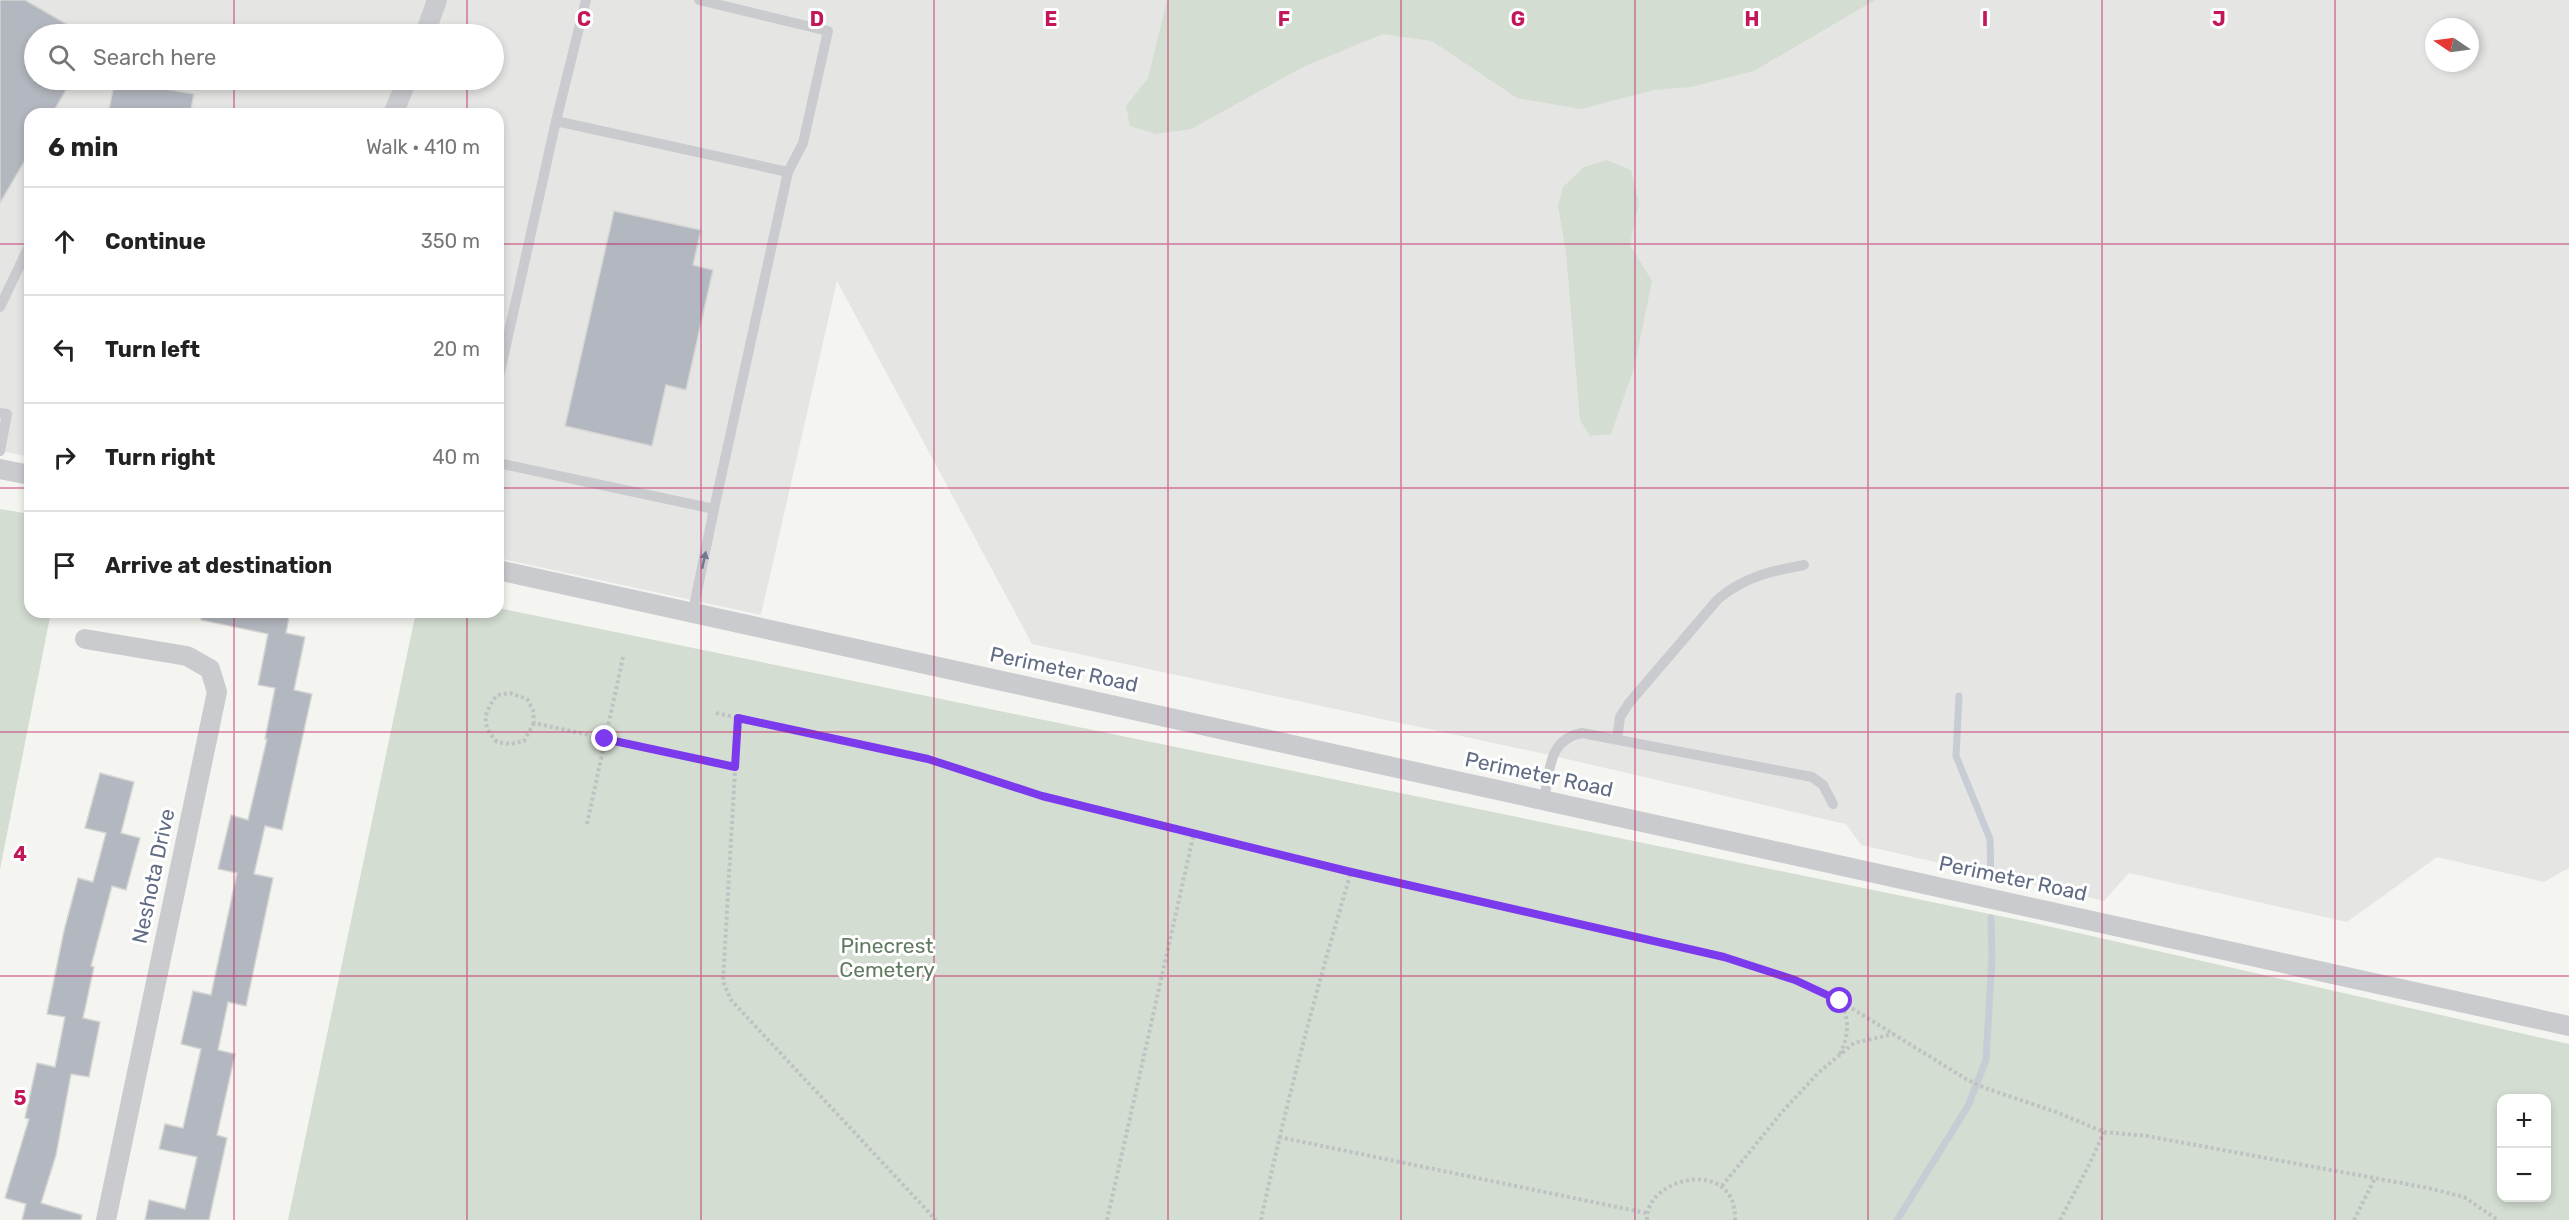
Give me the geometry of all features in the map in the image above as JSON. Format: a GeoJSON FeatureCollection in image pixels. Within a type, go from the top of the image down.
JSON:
{"type":"FeatureCollection","features":[{"type":"Feature","properties":{"kind":"street"},"geometry":{"type":"LineString","coordinates":[[429,24],[437,0]]}},
{"type":"Feature","properties":{"kind":"street"},"geometry":{"type":"LineString","coordinates":[[395,108],[403,90]]}},
{"type":"Feature","properties":{"kind":"street"},"geometry":{"type":"LineString","coordinates":[[0,469],[24,474]]}},
{"type":"Feature","properties":{"kind":"street","name":"Perimeter Road"},"geometry":{"type":"LineString","coordinates":[[504,571],[693,611],[2569,1026]]}},
{"type":"Feature","properties":{"kind":"street","name":"Neshota Drive"},"geometry":{"type":"LineString","coordinates":[[85,639],[187,656],[210,669],[217,692],[105,1220]]}},
{"type":"Feature","properties":{"kind":"lane"},"geometry":{"type":"LineString","coordinates":[[504,354],[556,121],[586,0]]}},
{"type":"Feature","properties":{"kind":"lane"},"geometry":{"type":"LineString","coordinates":[[693,611],[788,172],[803,143],[828,31],[699,0]]}},
{"type":"Feature","properties":{"kind":"lane"},"geometry":{"type":"LineString","coordinates":[[556,121],[788,172]]}},
{"type":"Feature","properties":{"kind":"lane"},"geometry":{"type":"LineString","coordinates":[[0,307],[24,257]]}},
{"type":"Feature","properties":{"kind":"lane"},"geometry":{"type":"LineString","coordinates":[[0,412],[7,414],[0,451]]}},
{"type":"Feature","properties":{"kind":"lane"},"geometry":{"type":"LineString","coordinates":[[504,464],[714,509]]}},
{"type":"Feature","properties":{"kind":"lane"},"geometry":{"type":"LineString","coordinates":[[1617,739],[1620,717],[1629,703],[1718,599],[1733,586],[1760,574],[1804,565]]}},
{"type":"Feature","properties":{"kind":"lane"},"geometry":{"type":"LineString","coordinates":[[1544,800],[1558,744],[1568,735],[1582,733],[1812,777],[1823,785],[1833,804]]}},
{"type":"Feature","properties":{"kind":"path"},"geometry":{"type":"LineString","coordinates":[[587,824],[623,657]]}},
{"type":"Feature","properties":{"kind":"path"},"geometry":{"type":"LineString","coordinates":[[510,693],[527,699],[533,710],[534,723],[525,741],[510,744],[497,742],[489,734],[484,721],[488,706],[497,695],[510,693]]}},
{"type":"Feature","properties":{"kind":"path"},"geometry":{"type":"LineString","coordinates":[[716,713],[928,759],[1042,796],[1351,872],[1724,957],[1795,980],[1840,1001],[1966,1079],[1985,1088],[2056,1112],[2104,1132],[2147,1136],[2376,1178],[2464,1197],[2498,1220]]}},
{"type":"Feature","properties":{"kind":"path"},"geometry":{"type":"LineString","coordinates":[[738,718],[723,981],[731,1000],[936,1220]]}},
{"type":"Feature","properties":{"kind":"path"},"geometry":{"type":"LineString","coordinates":[[534,723],[735,767]]}},
{"type":"Feature","properties":{"kind":"path"},"geometry":{"type":"LineString","coordinates":[[1107,1220],[1194,833]]}},
{"type":"Feature","properties":{"kind":"path"},"geometry":{"type":"LineString","coordinates":[[1261,1220],[1279,1137],[1320,977],[1351,872]]}},
{"type":"Feature","properties":{"kind":"path"},"geometry":{"type":"LineString","coordinates":[[1840,1001],[1848,1016],[1847,1038],[1840,1054]]}},
{"type":"Feature","properties":{"kind":"path"},"geometry":{"type":"LineString","coordinates":[[1722,1186],[1782,1112],[1819,1072],[1854,1043],[1877,1036],[1896,1034]]}},
{"type":"Feature","properties":{"kind":"path"},"geometry":{"type":"LineString","coordinates":[[2060,1220],[2090,1165],[2104,1132]]}},
{"type":"Feature","properties":{"kind":"path"},"geometry":{"type":"LineString","coordinates":[[1279,1137],[1646,1213]]}},
{"type":"Feature","properties":{"kind":"path"},"geometry":{"type":"LineString","coordinates":[[2354,1220],[2376,1178]]}},
{"type":"Feature","properties":{"kind":"path"},"geometry":{"type":"LineString","coordinates":[[1647,1220],[1646,1213],[1655,1197],[1674,1183],[1707,1180],[1722,1186],[1731,1199],[1735,1220]]}},
{"type":"Feature","properties":{"kind":"shaded area"},"geometry":{"type":"Polygon","coordinates":[[[0,0],[2569,0],[2569,868],[2544,882],[2437,857],[2347,922],[2129,873],[2104,901],[1861,845],[1846,824],[1554,756],[1032,644],[837,281],[761,615],[504,559],[504,108],[24,108],[24,456],[0,451],[0,0]]]}},
{"type":"Feature","properties":{"kind":"green space"},"geometry":{"type":"Polygon","coordinates":[[[1167,0],[1875,0],[1754,71],[1691,87],[1654,90],[1581,109],[1517,98],[1432,41],[1383,34],[1305,66],[1191,129],[1156,134],[1130,126],[1126,106],[1148,78],[1167,0]]]}},
{"type":"Feature","properties":{"kind":"green space"},"geometry":{"type":"Polygon","coordinates":[[[1607,160],[1631,170],[1639,203],[1630,245],[1652,281],[1634,368],[1611,434],[1590,436],[1580,420],[1566,252],[1558,206],[1563,187],[1584,167],[1607,160]]]}},
{"type":"Feature","properties":{"kind":"green space"},"geometry":{"type":"Polygon","coordinates":[[[0,509],[24,513],[24,618],[50,618],[0,869],[0,509]]]}},
{"type":"Feature","properties":{"kind":"green space","name":"Pinecrest Cemetery"},"geometry":{"type":"Polygon","coordinates":[[[504,609],[2034,923],[2569,1044],[2569,1220],[288,1220],[415,618],[504,618],[504,609]]]}},
{"type":"Feature","properties":{"kind":"building"},"geometry":{"type":"Polygon","coordinates":[[[0,0],[25,0],[67,24],[24,24],[24,90],[66,90],[56,108],[24,108],[24,162],[0,203],[0,0]]]}},
{"type":"Feature","properties":{"kind":"building"},"geometry":{"type":"Polygon","coordinates":[[[113,90],[171,90],[194,94],[191,108],[109,108],[113,90]]]}},
{"type":"Feature","properties":{"kind":"building"},"geometry":{"type":"Polygon","coordinates":[[[614,211],[701,230],[693,265],[713,270],[686,390],[666,385],[652,446],[565,426],[614,211]]]}},
{"type":"Feature","properties":{"kind":"building"},"geometry":{"type":"Polygon","coordinates":[[[201,618],[289,618],[286,633],[305,637],[294,690],[312,694],[282,830],[265,826],[254,874],[273,878],[246,1006],[228,1002],[218,1050],[235,1054],[217,1135],[227,1138],[209,1220],[145,1220],[149,1200],[185,1209],[197,1157],[159,1149],[165,1124],[183,1128],[201,1049],[181,1044],[193,991],[211,995],[237,873],[218,869],[231,815],[248,820],[267,739],[265,739],[275,688],[258,685],[268,634],[201,620],[201,618]]]}},
{"type":"Feature","properties":{"kind":"building"},"geometry":{"type":"Polygon","coordinates":[[[100,773],[134,782],[121,833],[140,838],[126,890],[112,886],[91,966],[94,967],[83,1018],[100,1022],[89,1077],[71,1074],[56,1155],[41,1203],[82,1215],[81,1220],[22,1220],[26,1204],[5,1198],[29,1119],[25,1118],[37,1063],[55,1067],[65,1017],[47,1014],[64,931],[78,878],[93,882],[106,833],[85,828],[100,773]]]}},
{"type":"Feature","properties":{"kind":"waterway"},"geometry":{"type":"LineString","coordinates":[[1959,696],[1956,756],[1990,839],[1991,878]]}},
{"type":"Feature","properties":{"kind":"waterway"},"geometry":{"type":"LineString","coordinates":[[1897,1220],[1968,1106],[1986,1060],[1992,958],[1991,918]]}},
{"type":"Feature","properties":{"kind":"route"},"geometry":{"type":"LineString","coordinates":[[605,739],[735,767],[738,718],[928,759],[1042,796],[1351,872],[1724,957],[1795,980],[1840,1001]]}}]}
